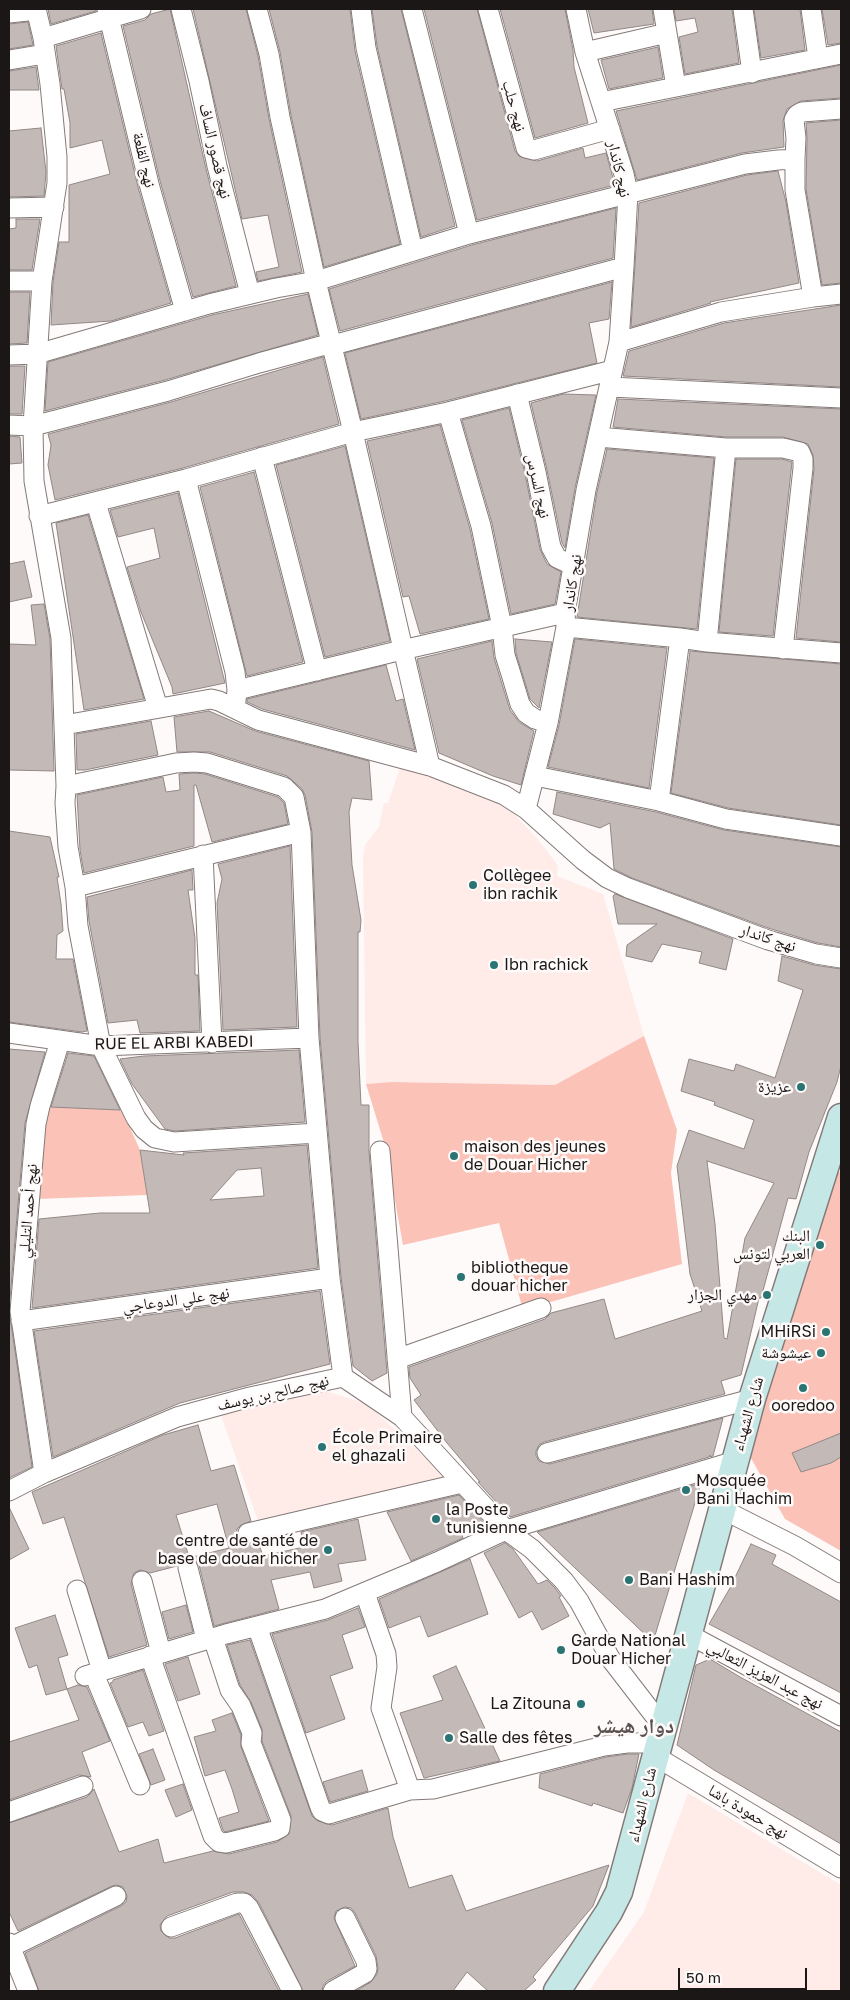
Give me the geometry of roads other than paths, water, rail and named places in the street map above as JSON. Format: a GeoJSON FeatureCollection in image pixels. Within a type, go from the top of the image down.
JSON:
{"type":"FeatureCollection","features":[{"type":"Feature","properties":{"kind":"street"},"geometry":{"type":"LineString","coordinates":[[9,13],[37,9],[44,46],[57,157],[54,207],[42,281],[33,426],[34,481],[58,615],[63,668],[66,825],[75,887],[79,934],[101,1046],[136,1118],[155,1138],[174,1142],[317,1133]]}},
{"type":"Feature","properties":{"kind":"street"},"geometry":{"type":"LineString","coordinates":[[9,60],[44,46],[108,13],[141,9]]}},
{"type":"Feature","properties":{"kind":"street","name":"نهج قصور الساف"},"geometry":{"type":"LineString","coordinates":[[181,9],[217,166],[250,294]]}},
{"type":"Feature","properties":{"kind":"street"},"geometry":{"type":"LineString","coordinates":[[257,9],[269,54],[280,117],[316,281],[354,432],[402,650],[430,766]]}},
{"type":"Feature","properties":{"kind":"street"},"geometry":{"type":"LineString","coordinates":[[361,9],[366,48],[413,251]]}},
{"type":"Feature","properties":{"kind":"street"},"geometry":{"type":"LineString","coordinates":[[412,9],[469,234]]}},
{"type":"Feature","properties":{"kind":"street","name":"نهج حلب"},"geometry":{"type":"LineString","coordinates":[[488,9],[526,148],[534,150],[610,129]]}},
{"type":"Feature","properties":{"kind":"street","name":"نهج كاندار"},"geometry":{"type":"LineString","coordinates":[[576,9],[585,52],[628,193],[624,267],[619,342],[586,490],[548,724],[526,809],[583,860],[607,878],[628,888],[768,940],[816,954],[841,958]]}},
{"type":"Feature","properties":{"kind":"street"},"geometry":{"type":"LineString","coordinates":[[664,9],[676,87]]}},
{"type":"Feature","properties":{"kind":"street"},"geometry":{"type":"LineString","coordinates":[[743,9],[752,73]]}},
{"type":"Feature","properties":{"kind":"street"},"geometry":{"type":"LineString","coordinates":[[811,9],[818,58]]}},
{"type":"Feature","properties":{"kind":"street","name":"نهج القلعة"},"geometry":{"type":"LineString","coordinates":[[108,13],[149,184],[185,310]]}},
{"type":"Feature","properties":{"kind":"street"},"geometry":{"type":"LineString","coordinates":[[585,52],[667,33]]}},
{"type":"Feature","properties":{"kind":"street"},"geometry":{"type":"LineString","coordinates":[[600,102],[841,54]]}},
{"type":"Feature","properties":{"kind":"street"},"geometry":{"type":"LineString","coordinates":[[813,297],[795,190],[796,138],[794,120],[802,112],[841,109]]}},
{"type":"Feature","properties":{"kind":"street"},"geometry":{"type":"LineString","coordinates":[[9,355],[37,354],[185,310],[250,294],[316,281],[469,234],[542,217],[628,193],[745,164],[768,160],[795,160]]}},
{"type":"Feature","properties":{"kind":"street"},"geometry":{"type":"LineString","coordinates":[[9,208],[54,207]]}},
{"type":"Feature","properties":{"kind":"street"},"geometry":{"type":"LineString","coordinates":[[9,425],[33,426],[168,392],[259,363],[624,267]]}},
{"type":"Feature","properties":{"kind":"street"},"geometry":{"type":"LineString","coordinates":[[9,282],[42,281]]}},
{"type":"Feature","properties":{"kind":"street"},"geometry":{"type":"LineString","coordinates":[[619,342],[721,312],[841,294]]}},
{"type":"Feature","properties":{"kind":"street"},"geometry":{"type":"LineString","coordinates":[[39,516],[186,479],[354,432],[448,412],[517,394],[611,378],[841,398]]}},
{"type":"Feature","properties":{"kind":"street","name":"نهج السرس"},"geometry":{"type":"LineString","coordinates":[[517,394],[536,472],[551,548],[557,558],[574,566]]}},
{"type":"Feature","properties":{"kind":"street"},"geometry":{"type":"LineString","coordinates":[[448,412],[481,526],[502,628],[505,655],[523,709],[530,716],[548,724]]}},
{"type":"Feature","properties":{"kind":"street"},"geometry":{"type":"LineString","coordinates":[[598,437],[726,448],[790,448],[800,452],[803,468],[783,649]]}},
{"type":"Feature","properties":{"kind":"street"},"geometry":{"type":"LineString","coordinates":[[707,642],[726,448]]}},
{"type":"Feature","properties":{"kind":"street"},"geometry":{"type":"LineString","coordinates":[[262,457],[317,671]]}},
{"type":"Feature","properties":{"kind":"street"},"geometry":{"type":"LineString","coordinates":[[186,479],[235,672],[237,690],[236,710]]}},
{"type":"Feature","properties":{"kind":"street"},"geometry":{"type":"LineString","coordinates":[[96,503],[158,708]]}},
{"type":"Feature","properties":{"kind":"street"},"geometry":{"type":"LineString","coordinates":[[237,690],[502,628],[566,620],[707,642],[841,653]]}},
{"type":"Feature","properties":{"kind":"street"},"geometry":{"type":"LineString","coordinates":[[659,802],[680,638]]}},
{"type":"Feature","properties":{"kind":"street"},"geometry":{"type":"LineString","coordinates":[[64,725],[211,700],[258,720],[430,766],[504,795],[526,809]]}},
{"type":"Feature","properties":{"kind":"street"},"geometry":{"type":"LineString","coordinates":[[66,786],[176,763],[208,763],[288,790],[296,803],[301,832],[309,1038],[330,1278],[343,1377]]}},
{"type":"Feature","properties":{"kind":"street"},"geometry":{"type":"LineString","coordinates":[[535,776],[659,802],[726,819],[841,836]]}},
{"type":"Feature","properties":{"kind":"street"},"geometry":{"type":"LineString","coordinates":[[75,887],[301,832]]}},
{"type":"Feature","properties":{"kind":"street"},"geometry":{"type":"LineString","coordinates":[[203,855],[212,1043]]}},
{"type":"Feature","properties":{"kind":"street","name":"RUE EL ARBI KABEDI"},"geometry":{"type":"LineString","coordinates":[[9,1033],[101,1046],[309,1038]]}},
{"type":"Feature","properties":{"kind":"street","name":"نهج أحمد التليلي"},"geometry":{"type":"LineString","coordinates":[[44,1473],[17,1314],[36,1124],[60,1041]]}},
{"type":"Feature","properties":{"kind":"street","name":"شارع الشهداء"},"geometry":{"type":"LineString","coordinates":[[557,1991],[609,1912],[619,1892],[734,1461],[752,1399],[833,1164],[841,1117]]}},
{"type":"Feature","properties":{"kind":"street"},"geometry":{"type":"LineString","coordinates":[[380,1151],[402,1417]]}},
{"type":"Feature","properties":{"kind":"street","name":"نهج علي الدوعاجي"},"geometry":{"type":"LineString","coordinates":[[17,1314],[330,1278]]}},
{"type":"Feature","properties":{"kind":"street"},"geometry":{"type":"LineString","coordinates":[[397,1360],[541,1308]]}},
{"type":"Feature","properties":{"kind":"street","name":"نهج صالح بن يوسف"},"geometry":{"type":"LineString","coordinates":[[9,1491],[44,1473],[177,1417],[250,1397],[343,1377],[402,1417],[506,1530],[532,1549],[564,1580],[579,1601],[659,1743]]}},
{"type":"Feature","properties":{"kind":"street"},"geometry":{"type":"LineString","coordinates":[[547,1453],[752,1399]]}},
{"type":"Feature","properties":{"kind":"street"},"geometry":{"type":"LineString","coordinates":[[94,1673],[209,1639],[325,1609],[506,1530],[734,1461]]}},
{"type":"Feature","properties":{"kind":"street"},"geometry":{"type":"LineString","coordinates":[[248,1533],[462,1482]]}},
{"type":"Feature","properties":{"kind":"street"},"geometry":{"type":"LineString","coordinates":[[722,1509],[795,1546],[841,1573]]}},
{"type":"Feature","properties":{"kind":"street"},"geometry":{"type":"LineString","coordinates":[[142,1581],[155,1654],[213,1836],[219,1842],[226,1844],[274,1831],[280,1828],[281,1820],[252,1743],[252,1733],[241,1706],[230,1690],[209,1639],[188,1568]]}},
{"type":"Feature","properties":{"kind":"street"},"geometry":{"type":"LineString","coordinates":[[77,1590],[94,1673],[140,1785]]}},
{"type":"Feature","properties":{"kind":"street"},"geometry":{"type":"LineString","coordinates":[[365,1593],[386,1654],[387,1667],[381,1708],[410,1790]]}},
{"type":"Feature","properties":{"kind":"street"},"geometry":{"type":"LineString","coordinates":[[257,1626],[322,1810],[329,1814],[410,1790],[433,1789],[604,1746],[627,1743],[659,1743]]}},
{"type":"Feature","properties":{"kind":"street","name":"نهج عبد العزيز الثعالبي"},"geometry":{"type":"LineString","coordinates":[[688,1634],[841,1716]]}},
{"type":"Feature","properties":{"kind":"street","name":"نهج حمودة باشا"},"geometry":{"type":"LineString","coordinates":[[659,1743],[841,1868]]}},
{"type":"Feature","properties":{"kind":"street"},"geometry":{"type":"LineString","coordinates":[[9,1812],[83,1786]]}},
{"type":"Feature","properties":{"kind":"street"},"geometry":{"type":"LineString","coordinates":[[28,1991],[9,1946],[116,1896]]}},
{"type":"Feature","properties":{"kind":"street"},"geometry":{"type":"LineString","coordinates":[[171,1927],[237,1902],[244,1903],[292,1991]]}},
{"type":"Feature","properties":{"kind":"street"},"geometry":{"type":"LineString","coordinates":[[333,1991],[365,1973],[367,1969],[366,1961],[345,1918]]}},
{"type":"Feature","properties":{"kind":"place","name":"Collègee ibn rachik"},"geometry":{"type":"Point","coordinates":[473,885]}},
{"type":"Feature","properties":{"kind":"place","name":"Ibn rachick"},"geometry":{"type":"Point","coordinates":[494,965]}},
{"type":"Feature","properties":{"kind":"place","name":"عزيزة"},"geometry":{"type":"Point","coordinates":[801,1087]}},
{"type":"Feature","properties":{"kind":"place","name":"maison des jeunes de Douar Hicher"},"geometry":{"type":"Point","coordinates":[454,1156]}},
{"type":"Feature","properties":{"kind":"place","name":"البنك العربي لتونس"},"geometry":{"type":"Point","coordinates":[820,1245]}},
{"type":"Feature","properties":{"kind":"place","name":"bibliotheque douar hicher"},"geometry":{"type":"Point","coordinates":[461,1277]}},
{"type":"Feature","properties":{"kind":"place","name":"مهدي الجزار"},"geometry":{"type":"Point","coordinates":[767,1295]}},
{"type":"Feature","properties":{"kind":"place","name":"MHiRSi"},"geometry":{"type":"Point","coordinates":[826,1332]}},
{"type":"Feature","properties":{"kind":"place","name":"عيشوشة"},"geometry":{"type":"Point","coordinates":[821,1353]}},
{"type":"Feature","properties":{"kind":"place","name":"ooredoo"},"geometry":{"type":"Point","coordinates":[803,1388]}},
{"type":"Feature","properties":{"kind":"place","name":"École Primaire el ghazali"},"geometry":{"type":"Point","coordinates":[322,1447]}},
{"type":"Feature","properties":{"kind":"place","name":"Mosquée Bani Hachim"},"geometry":{"type":"Point","coordinates":[686,1490]}},
{"type":"Feature","properties":{"kind":"place","name":"la Poste tunisienne"},"geometry":{"type":"Point","coordinates":[436,1519]}},
{"type":"Feature","properties":{"kind":"place","name":"centre de santé de base de douar hicher"},"geometry":{"type":"Point","coordinates":[328,1550]}},
{"type":"Feature","properties":{"kind":"place","name":"Bani Hashim"},"geometry":{"type":"Point","coordinates":[629,1580]}},
{"type":"Feature","properties":{"kind":"place","name":"Garde National Douar Hicher"},"geometry":{"type":"Point","coordinates":[561,1650]}},
{"type":"Feature","properties":{"kind":"place","name":"La Zitouna"},"geometry":{"type":"Point","coordinates":[581,1704]}},
{"type":"Feature","properties":{"kind":"place","name":"Salle des fêtes"},"geometry":{"type":"Point","coordinates":[449,1738]}},
{"type":"Feature","properties":{"kind":"district","name":"دوار هيشر"},"geometry":{"type":"Point","coordinates":[634,1726]}}]}
